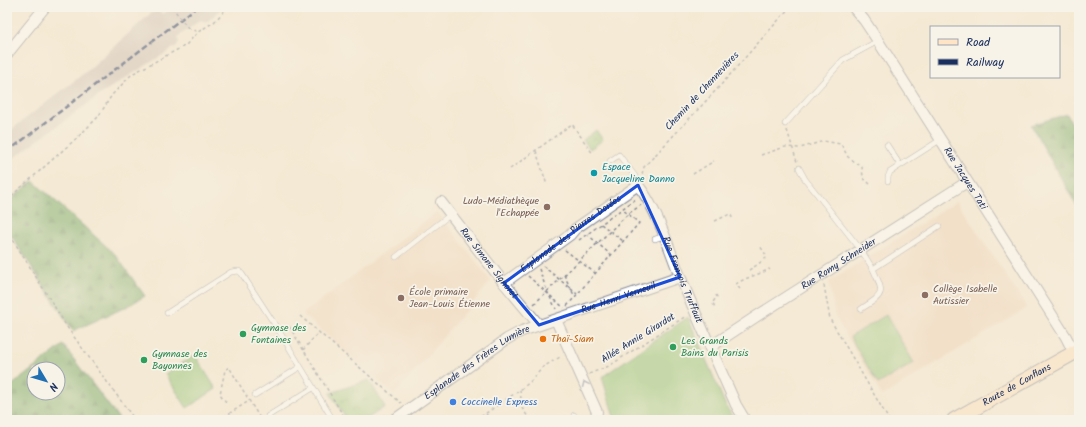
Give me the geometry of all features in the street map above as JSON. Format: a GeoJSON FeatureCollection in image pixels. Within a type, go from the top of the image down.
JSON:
{"type":"FeatureCollection","features":[{"type":"Feature","properties":{"kind":"main road","name":"Route de Conflans"},"geometry":{"type":"LineString","coordinates":[[954,420],[1075,352]]}},
{"type":"Feature","properties":{"kind":"street"},"geometry":{"type":"LineString","coordinates":[[7,54],[45,7]]}},
{"type":"Feature","properties":{"kind":"street","name":"Rue Jacques Tati"},"geometry":{"type":"LineString","coordinates":[[853,7],[878,41],[1075,352]]}},
{"type":"Feature","properties":{"kind":"street","name":"Rue Romy Schneider"},"geometry":{"type":"LineString","coordinates":[[711,348],[757,316],[967,182]]}},
{"type":"Feature","properties":{"kind":"street","name":"Rue François Truffaut"},"geometry":{"type":"LineString","coordinates":[[640,188],[659,237],[680,277],[736,405],[745,420]]}},
{"type":"Feature","properties":{"kind":"street","name":"Esplanade des Pierres Dorées"},"geometry":{"type":"LineString","coordinates":[[504,283],[570,235],[575,229],[640,188]]}},
{"type":"Feature","properties":{"kind":"street","name":"Rue Simone Signoret"},"geometry":{"type":"LineString","coordinates":[[441,202],[538,325]]}},
{"type":"Feature","properties":{"kind":"street","name":"Rue Henri Verneuil"},"geometry":{"type":"LineString","coordinates":[[558,315],[680,277]]}},
{"type":"Feature","properties":{"kind":"street"},"geometry":{"type":"LineString","coordinates":[[558,315],[571,351],[598,412],[595,420]]}},
{"type":"Feature","properties":{"kind":"street","name":"Esplanade des Frères Lumière"},"geometry":{"type":"LineString","coordinates":[[399,415],[507,339],[558,315]]}},
{"type":"Feature","properties":{"kind":"lane"},"geometry":{"type":"LineString","coordinates":[[785,124],[843,60],[878,41]]}},
{"type":"Feature","properties":{"kind":"lane"},"geometry":{"type":"LineString","coordinates":[[888,182],[890,172],[940,140]]}},
{"type":"Feature","properties":{"kind":"lane"},"geometry":{"type":"LineString","coordinates":[[887,145],[900,165]]}},
{"type":"Feature","properties":{"kind":"lane"},"geometry":{"type":"LineString","coordinates":[[610,160],[619,155],[634,176],[640,188]]}},
{"type":"Feature","properties":{"kind":"lane"},"geometry":{"type":"LineString","coordinates":[[799,168],[805,179],[861,250],[873,269],[881,287],[879,298],[861,310]]}},
{"type":"Feature","properties":{"kind":"lane"},"geometry":{"type":"LineString","coordinates":[[396,257],[451,214]]}},
{"type":"Feature","properties":{"kind":"lane"},"geometry":{"type":"LineString","coordinates":[[873,269],[939,226]]}},
{"type":"Feature","properties":{"kind":"lane"},"geometry":{"type":"LineString","coordinates":[[167,313],[231,272],[238,271],[242,274],[279,331],[333,420]]}},
{"type":"Feature","properties":{"kind":"lane"},"geometry":{"type":"LineString","coordinates":[[255,395],[300,366]]}},
{"type":"Feature","properties":{"kind":"lane"},"geometry":{"type":"LineString","coordinates":[[268,416],[314,388]]}},
{"type":"Feature","properties":{"kind":"path"},"geometry":{"type":"LineString","coordinates":[[172,7],[188,28],[198,32]]}},
{"type":"Feature","properties":{"kind":"path"},"geometry":{"type":"LineString","coordinates":[[7,200],[79,136],[98,117],[112,95],[132,74],[186,45],[198,32],[214,22],[228,7]]}},
{"type":"Feature","properties":{"kind":"path","name":"Chemin de Chennevières"},"geometry":{"type":"LineString","coordinates":[[640,188],[645,184],[641,178],[644,167],[720,86],[790,7]]}},
{"type":"Feature","properties":{"kind":"path"},"geometry":{"type":"LineString","coordinates":[[510,169],[572,124],[593,154]]}},
{"type":"Feature","properties":{"kind":"path"},"geometry":{"type":"LineString","coordinates":[[785,124],[799,168]]}},
{"type":"Feature","properties":{"kind":"path"},"geometry":{"type":"LineString","coordinates":[[761,155],[785,147],[800,148],[824,141],[841,144],[848,157],[862,166],[863,178],[870,184]]}},
{"type":"Feature","properties":{"kind":"path"},"geometry":{"type":"LineString","coordinates":[[536,151],[546,185]]}},
{"type":"Feature","properties":{"kind":"path"},"geometry":{"type":"LineString","coordinates":[[693,174],[714,161]]}},
{"type":"Feature","properties":{"kind":"path","name":"Esplanade des Frères Lumière"},"geometry":{"type":"LineString","coordinates":[[527,311],[628,214],[643,203]]}},
{"type":"Feature","properties":{"kind":"path"},"geometry":{"type":"LineString","coordinates":[[539,269],[558,315],[565,309],[639,223],[621,209]]}},
{"type":"Feature","properties":{"kind":"path"},"geometry":{"type":"LineString","coordinates":[[715,221],[730,214],[733,219]]}},
{"type":"Feature","properties":{"kind":"path"},"geometry":{"type":"LineString","coordinates":[[601,224],[623,241]]}},
{"type":"Feature","properties":{"kind":"path"},"geometry":{"type":"LineString","coordinates":[[7,230],[68,330],[135,420]]}},
{"type":"Feature","properties":{"kind":"path"},"geometry":{"type":"LineString","coordinates":[[587,234],[611,255]]}},
{"type":"Feature","properties":{"kind":"path"},"geometry":{"type":"LineString","coordinates":[[749,270],[766,258],[766,255],[760,246]]}},
{"type":"Feature","properties":{"kind":"path"},"geometry":{"type":"LineString","coordinates":[[565,250],[595,273]]}},
{"type":"Feature","properties":{"kind":"path"},"geometry":{"type":"LineString","coordinates":[[542,266],[577,294]]}},
{"type":"Feature","properties":{"kind":"path"},"geometry":{"type":"LineString","coordinates":[[740,290],[736,284],[739,282],[761,274],[769,269],[770,270]]}},
{"type":"Feature","properties":{"kind":"path"},"geometry":{"type":"LineString","coordinates":[[564,275],[575,297]]}},
{"type":"Feature","properties":{"kind":"path"},"geometry":{"type":"LineString","coordinates":[[822,275],[830,319],[888,420]]}},
{"type":"Feature","properties":{"kind":"path"},"geometry":{"type":"LineString","coordinates":[[528,276],[547,291],[565,309]]}},
{"type":"Feature","properties":{"kind":"path"},"geometry":{"type":"LineString","coordinates":[[715,306],[712,304],[717,297],[716,295]]}},
{"type":"Feature","properties":{"kind":"path","name":"Allée Annie Girardot"},"geometry":{"type":"LineString","coordinates":[[587,375],[609,366],[695,310]]}},
{"type":"Feature","properties":{"kind":"path"},"geometry":{"type":"LineString","coordinates":[[300,316],[319,332],[399,415]]}},
{"type":"Feature","properties":{"kind":"path"},"geometry":{"type":"LineString","coordinates":[[279,331],[289,326],[346,420]]}},
{"type":"Feature","properties":{"kind":"path"},"geometry":{"type":"LineString","coordinates":[[303,350],[319,332]]}},
{"type":"Feature","properties":{"kind":"path"},"geometry":{"type":"LineString","coordinates":[[476,420],[520,390],[530,382],[543,367],[571,351]]}},
{"type":"Feature","properties":{"kind":"path"},"geometry":{"type":"LineString","coordinates":[[226,402],[220,394],[225,370],[229,367],[261,420]]}},
{"type":"Feature","properties":{"kind":"path"},"geometry":{"type":"LineString","coordinates":[[520,390],[522,408],[530,420]]}},
{"type":"Feature","properties":{"kind":"path"},"geometry":{"type":"LineString","coordinates":[[219,420],[250,401]]}},
{"type":"Feature","properties":{"kind":"path"},"geometry":{"type":"LineString","coordinates":[[485,414],[491,420]]}},
{"type":"Feature","properties":{"kind":"path"},"geometry":{"type":"LineString","coordinates":[[378,420],[399,415]]}},
{"type":"Feature","properties":{"kind":"highlighted area"},"geometry":{"type":"Polygon","coordinates":[[[638,185],[680,277],[539,325],[504,283],[638,185]]]}},
{"type":"Feature","properties":{"kind":"shaded area"},"geometry":{"type":"Polygon","coordinates":[[[173,7],[223,7],[207,22],[200,20],[178,37],[179,41],[177,46],[105,91],[7,163],[7,133],[87,71],[151,13],[159,11],[163,14],[173,7]]]}},
{"type":"Feature","properties":{"kind":"shaded area","name":"Collège Isabelle Autissier"},"geometry":{"type":"Polygon","coordinates":[[[957,201],[1027,308],[882,396],[835,316],[829,282],[957,201]]]}},
{"type":"Feature","properties":{"kind":"shaded area","name":"École primaire Jean-Louis Étienne"},"geometry":{"type":"Polygon","coordinates":[[[437,212],[491,281],[394,395],[303,314],[437,212]]]}},
{"type":"Feature","properties":{"kind":"green space"},"geometry":{"type":"Polygon","coordinates":[[[1067,114],[1079,137],[1079,210],[1031,125],[1067,114]]]}},
{"type":"Feature","properties":{"kind":"green space"},"geometry":{"type":"Polygon","coordinates":[[[596,130],[603,140],[590,149],[583,140],[596,130]]]}},
{"type":"Feature","properties":{"kind":"green space"},"geometry":{"type":"Polygon","coordinates":[[[33,181],[115,254],[145,296],[126,307],[73,331],[7,228],[7,202],[33,181]]]}},
{"type":"Feature","properties":{"kind":"green space"},"geometry":{"type":"Polygon","coordinates":[[[886,315],[914,363],[878,384],[850,337],[886,315]]]}},
{"type":"Feature","properties":{"kind":"green space","name":"Les Grands Bains du Parisis"},"geometry":{"type":"Polygon","coordinates":[[[688,317],[725,404],[734,420],[615,420],[602,377],[688,317]]]}},
{"type":"Feature","properties":{"kind":"green space"},"geometry":{"type":"Polygon","coordinates":[[[63,345],[120,420],[7,420],[7,389],[26,374],[26,401],[66,401],[66,361],[43,361],[63,345]]]}},
{"type":"Feature","properties":{"kind":"green space"},"geometry":{"type":"Polygon","coordinates":[[[195,355],[216,389],[187,408],[165,374],[195,355]]]}},
{"type":"Feature","properties":{"kind":"green space"},"geometry":{"type":"Polygon","coordinates":[[[369,380],[385,407],[365,420],[347,420],[330,393],[369,380]]]}},
{"type":"Feature","properties":{"kind":"railway"},"geometry":{"type":"LineString","coordinates":[[7,152],[197,7]]}},
{"type":"Feature","properties":{"kind":"place","name":"Espace Jacqueline Danno"},"geometry":{"type":"Point","coordinates":[594,173]}},
{"type":"Feature","properties":{"kind":"place","name":"Ludo-Médiathèque l'Echappée"},"geometry":{"type":"Point","coordinates":[547,207]}},
{"type":"Feature","properties":{"kind":"place","name":"Collège Isabelle Autissier"},"geometry":{"type":"Point","coordinates":[925,295]}},
{"type":"Feature","properties":{"kind":"place","name":"École primaire Jean-Louis Étienne"},"geometry":{"type":"Point","coordinates":[401,298]}},
{"type":"Feature","properties":{"kind":"place","name":"Gymnase des Fontaines"},"geometry":{"type":"Point","coordinates":[243,334]}},
{"type":"Feature","properties":{"kind":"place","name":"Thaï-Siam"},"geometry":{"type":"Point","coordinates":[543,339]}},
{"type":"Feature","properties":{"kind":"place","name":"Les Grands Bains du Parisis"},"geometry":{"type":"Point","coordinates":[673,347]}},
{"type":"Feature","properties":{"kind":"place","name":"Gymnase des Bayonnes"},"geometry":{"type":"Point","coordinates":[144,360]}},
{"type":"Feature","properties":{"kind":"place","name":"Coccinelle Express"},"geometry":{"type":"Point","coordinates":[453,402]}}]}
